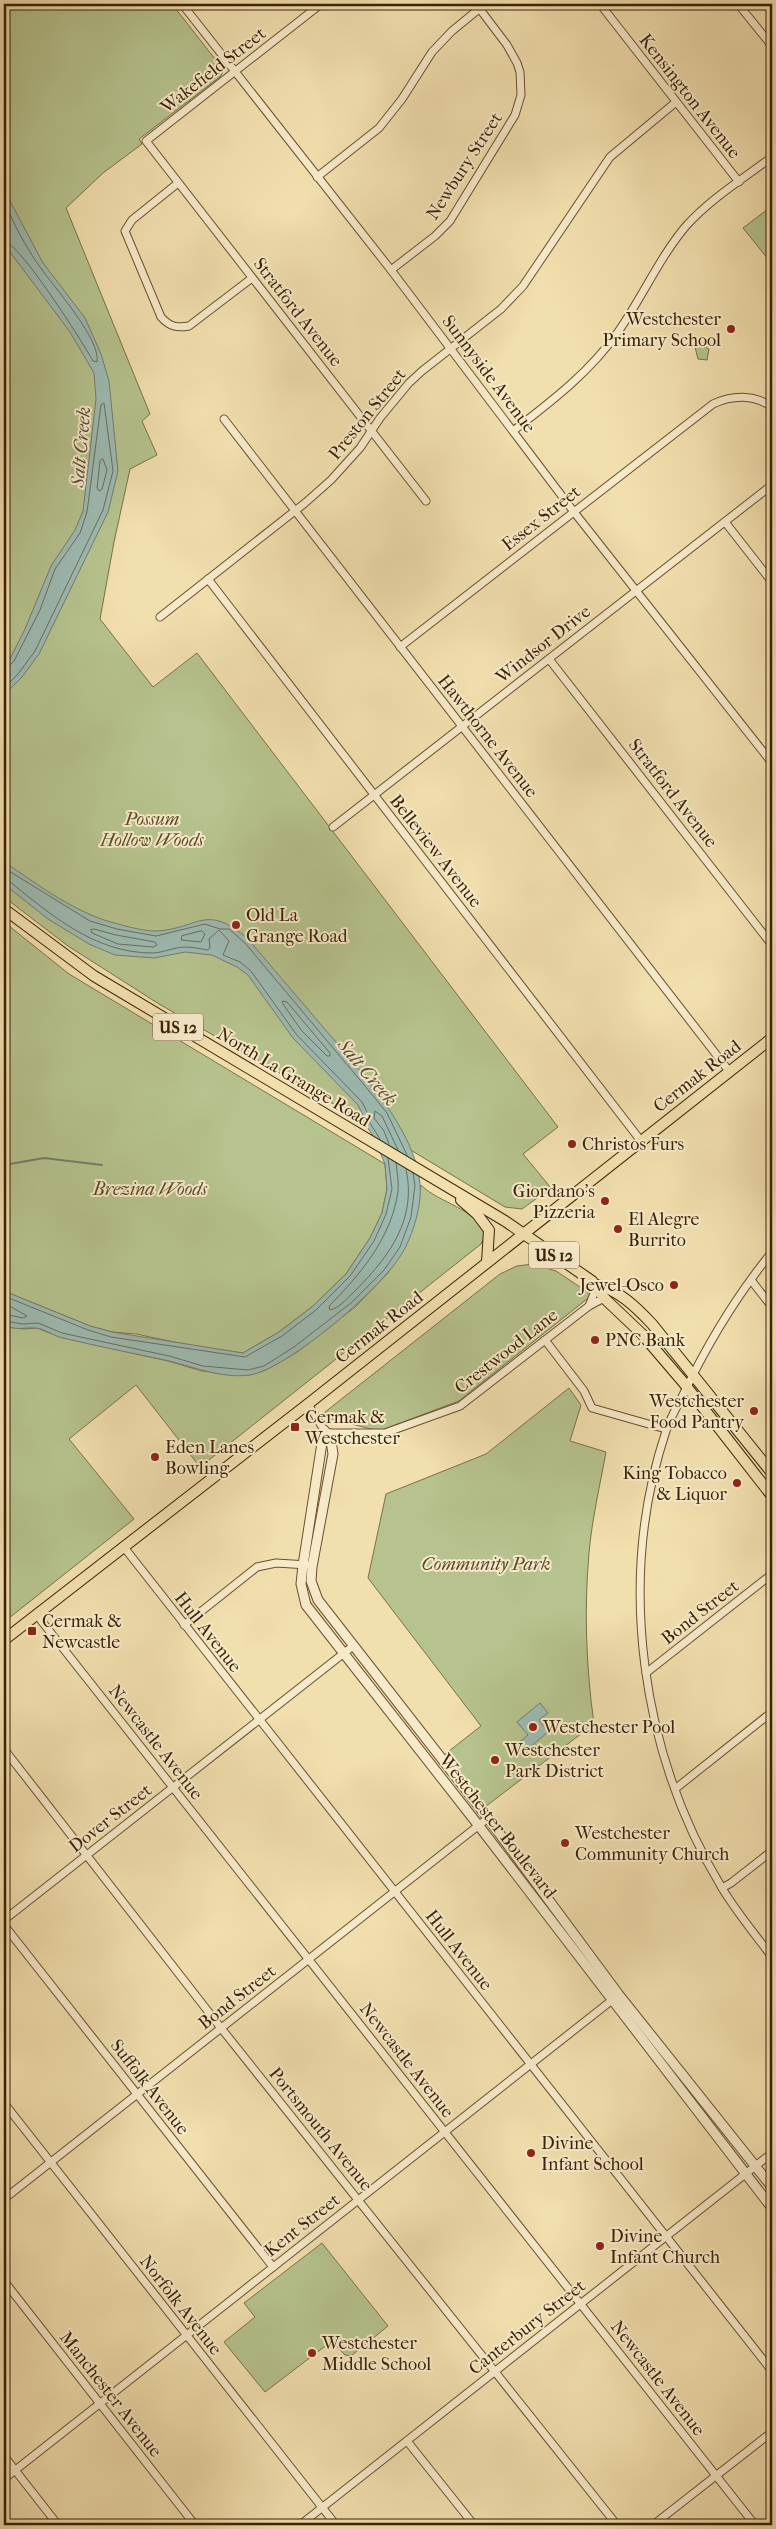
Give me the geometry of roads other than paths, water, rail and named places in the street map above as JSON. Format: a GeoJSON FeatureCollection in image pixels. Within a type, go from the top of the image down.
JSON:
{"type":"FeatureCollection","features":[{"type":"Feature","properties":{"kind":"main road","name":"North La Grange Road"},"geometry":{"type":"LineString","coordinates":[[4,909],[94,976],[523,1233]]}},
{"type":"Feature","properties":{"kind":"main road","name":"Cermak Road"},"geometry":{"type":"LineString","coordinates":[[4,1640],[308,1404],[772,1038]]}},
{"type":"Feature","properties":{"kind":"main road"},"geometry":{"type":"LineString","coordinates":[[443,1184],[477,1214],[489,1230],[487,1262]]}},
{"type":"Feature","properties":{"kind":"main road","name":"US 12"},"geometry":{"type":"LineString","coordinates":[[523,1233],[597,1285],[613,1291],[634,1305],[694,1374],[772,1473]]}},
{"type":"Feature","properties":{"kind":"main road","name":"US 12"},"geometry":{"type":"LineString","coordinates":[[597,1285],[604,1298],[642,1334],[687,1387],[772,1496]]}},
{"type":"Feature","properties":{"kind":"street","name":"Sunnyside Avenue"},"geometry":{"type":"LineString","coordinates":[[182,4],[391,270],[574,512],[772,764]]}},
{"type":"Feature","properties":{"kind":"street","name":"Wakefield Street"},"geometry":{"type":"LineString","coordinates":[[146,141],[321,4]]}},
{"type":"Feature","properties":{"kind":"street","name":"Kensington Avenue"},"geometry":{"type":"LineString","coordinates":[[600,4],[739,182]]}},
{"type":"Feature","properties":{"kind":"street"},"geometry":{"type":"LineString","coordinates":[[738,4],[772,46]]}},
{"type":"Feature","properties":{"kind":"street"},"geometry":{"type":"LineString","coordinates":[[317,177],[379,128],[402,99],[432,52],[452,30],[482,6]]}},
{"type":"Feature","properties":{"kind":"street","name":"Newbury Street"},"geometry":{"type":"LineString","coordinates":[[391,270],[435,236],[450,221],[515,115],[521,95],[520,72],[517,62],[482,6]]}},
{"type":"Feature","properties":{"kind":"street","name":"Preston Street"},"geometry":{"type":"LineString","coordinates":[[160,617],[295,511],[341,470],[409,383],[514,297],[537,268],[610,157],[676,102]]}},
{"type":"Feature","properties":{"kind":"street","name":"Stratford Avenue"},"geometry":{"type":"LineString","coordinates":[[146,141],[426,501]]}},
{"type":"Feature","properties":{"kind":"street"},"geometry":{"type":"LineString","coordinates":[[513,431],[589,368],[619,330],[680,234],[700,213],[772,157]]}},
{"type":"Feature","properties":{"kind":"street"},"geometry":{"type":"LineString","coordinates":[[178,183],[132,220],[125,231],[161,317],[166,323],[177,328],[190,326],[252,278]]}},
{"type":"Feature","properties":{"kind":"street","name":"Essex Street"},"geometry":{"type":"LineString","coordinates":[[400,647],[701,413],[721,400],[741,397],[761,401],[772,407]]}},
{"type":"Feature","properties":{"kind":"street","name":"Hawthorne Avenue"},"geometry":{"type":"LineString","coordinates":[[224,419],[729,1072]]}},
{"type":"Feature","properties":{"kind":"street","name":"Windsor Drive"},"geometry":{"type":"LineString","coordinates":[[333,827],[772,485]]}},
{"type":"Feature","properties":{"kind":"street"},"geometry":{"type":"LineString","coordinates":[[725,522],[772,582]]}},
{"type":"Feature","properties":{"kind":"street","name":"Belleview Avenue"},"geometry":{"type":"LineString","coordinates":[[208,580],[641,1141]]}},
{"type":"Feature","properties":{"kind":"street","name":"Stratford Avenue"},"geometry":{"type":"LineString","coordinates":[[549,659],[772,945]]}},
{"type":"Feature","properties":{"kind":"street"},"geometry":{"type":"LineString","coordinates":[[772,1252],[718,1330],[666,1430],[650,1498],[642,1566],[642,1635],[646,1673],[658,1738],[674,1789],[699,1846],[722,1888],[772,1957]]}},
{"type":"Feature","properties":{"kind":"street"},"geometry":{"type":"LineString","coordinates":[[751,1280],[772,1307]]}},
{"type":"Feature","properties":{"kind":"street"},"geometry":{"type":"LineString","coordinates":[[589,1306],[597,1285]]}},
{"type":"Feature","properties":{"kind":"street","name":"Crestwood Lane"},"geometry":{"type":"LineString","coordinates":[[327,1432],[385,1433],[460,1406],[589,1306],[604,1298]]}},
{"type":"Feature","properties":{"kind":"street"},"geometry":{"type":"LineString","coordinates":[[545,1340],[584,1391],[592,1408],[666,1430]]}},
{"type":"Feature","properties":{"kind":"street"},"geometry":{"type":"LineString","coordinates":[[308,1404],[327,1432]]}},
{"type":"Feature","properties":{"kind":"street","name":"Westchester Boulevard"},"geometry":{"type":"LineString","coordinates":[[327,1432],[307,1565],[301,1584],[306,1605],[615,1997],[772,2187]]}},
{"type":"Feature","properties":{"kind":"street","name":"Hull Avenue"},"geometry":{"type":"LineString","coordinates":[[123,1546],[772,2371]]}},
{"type":"Feature","properties":{"kind":"street"},"geometry":{"type":"LineString","coordinates":[[184,1625],[257,1567],[276,1563],[307,1565]]}},
{"type":"Feature","properties":{"kind":"street","name":"Westchester Boulevard"},"geometry":{"type":"LineString","coordinates":[[307,1565],[318,1600],[488,1818],[615,1997],[772,2208]]}},
{"type":"Feature","properties":{"kind":"street","name":"Bond Street"},"geometry":{"type":"LineString","coordinates":[[646,1673],[772,1574]]}},
{"type":"Feature","properties":{"kind":"street","name":"Newcastle Avenue"},"geometry":{"type":"LineString","coordinates":[[36,1614],[754,2525]]}},
{"type":"Feature","properties":{"kind":"street","name":"Dover Street"},"geometry":{"type":"LineString","coordinates":[[4,1920],[353,1646]]}},
{"type":"Feature","properties":{"kind":"street"},"geometry":{"type":"LineString","coordinates":[[674,1789],[772,1712]]}},
{"type":"Feature","properties":{"kind":"street","name":"Portsmouth Avenue"},"geometry":{"type":"LineString","coordinates":[[4,1749],[221,2028],[617,2525]]}},
{"type":"Feature","properties":{"kind":"street","name":"Bond Street"},"geometry":{"type":"LineString","coordinates":[[4,2199],[488,1818]]}},
{"type":"Feature","properties":{"kind":"street"},"geometry":{"type":"LineString","coordinates":[[722,1888],[730,1884],[772,1851]]}},
{"type":"Feature","properties":{"kind":"street","name":"Suffolk Avenue"},"geometry":{"type":"LineString","coordinates":[[4,1925],[273,2267]]}},
{"type":"Feature","properties":{"kind":"street","name":"Kent Street"},"geometry":{"type":"LineString","coordinates":[[4,2479],[615,1997]]}},
{"type":"Feature","properties":{"kind":"street","name":"Norfolk Avenue"},"geometry":{"type":"LineString","coordinates":[[4,2103],[336,2525]]}},
{"type":"Feature","properties":{"kind":"street","name":"Canterbury Street"},"geometry":{"type":"LineString","coordinates":[[300,2525],[772,2153]]}},
{"type":"Feature","properties":{"kind":"street","name":"Manchester Avenue"},"geometry":{"type":"LineString","coordinates":[[4,2281],[195,2525]]}},
{"type":"Feature","properties":{"kind":"street"},"geometry":{"type":"LineString","coordinates":[[654,2525],[772,2432]]}},
{"type":"Feature","properties":{"kind":"street"},"geometry":{"type":"LineString","coordinates":[[407,2441],[474,2525]]}},
{"type":"Feature","properties":{"kind":"street"},"geometry":{"type":"LineString","coordinates":[[4,2456],[58,2525]]}},
{"type":"Feature","properties":{"kind":"water","name":"Salt Creek"},"geometry":{"type":"Polygon","coordinates":[[[4,182],[11,203],[43,263],[85,318],[101,354],[109,381],[118,471],[108,512],[39,654],[22,677],[4,695],[4,665],[10,659],[25,629],[51,566],[75,530],[83,511],[96,399],[94,373],[70,332],[4,244],[4,182]]]}},
{"type":"Feature","properties":{"kind":"water","name":"Salt Creek"},"geometry":{"type":"Polygon","coordinates":[[[4,862],[73,906],[118,924],[142,930],[156,931],[171,929],[202,920],[211,920],[222,922],[233,928],[248,939],[352,1061],[397,1121],[416,1163],[420,1184],[417,1217],[405,1248],[395,1264],[359,1302],[311,1342],[288,1358],[250,1375],[217,1374],[165,1360],[63,1338],[39,1329],[16,1328],[4,1325],[4,1291],[90,1326],[112,1332],[243,1353],[279,1332],[313,1306],[346,1274],[370,1238],[382,1213],[387,1189],[385,1164],[373,1136],[363,1121],[358,1105],[293,1038],[248,975],[237,967],[212,955],[185,952],[154,958],[115,955],[89,944],[48,919],[4,884],[4,862]]]}},
{"type":"Feature","properties":{"kind":"water","name":"Westchester Pool"},"geometry":{"type":"Polygon","coordinates":[[[540,1703],[548,1713],[539,1720],[548,1732],[523,1753],[516,1745],[528,1735],[517,1722],[540,1703]]]}},
{"type":"Feature","properties":{"kind":"waterway"},"geometry":{"type":"LineString","coordinates":[[4,1165],[44,1158],[102,1165]]}},
{"type":"Feature","properties":{"kind":"place","name":"Westchester Primary School"},"geometry":{"type":"Point","coordinates":[731,329]}},
{"type":"Feature","properties":{"kind":"place","name":"Old La Grange Road"},"geometry":{"type":"Point","coordinates":[236,925]}},
{"type":"Feature","properties":{"kind":"place","name":"Christos Furs"},"geometry":{"type":"Point","coordinates":[572,1144]}},
{"type":"Feature","properties":{"kind":"place","name":"Giordano's Pizzeria"},"geometry":{"type":"Point","coordinates":[605,1201]}},
{"type":"Feature","properties":{"kind":"place","name":"El Alegre Burrito"},"geometry":{"type":"Point","coordinates":[618,1229]}},
{"type":"Feature","properties":{"kind":"place","name":"Jewel-Osco"},"geometry":{"type":"Point","coordinates":[674,1285]}},
{"type":"Feature","properties":{"kind":"place","name":"PNC Bank"},"geometry":{"type":"Point","coordinates":[595,1340]}},
{"type":"Feature","properties":{"kind":"place","name":"Westchester Food Pantry"},"geometry":{"type":"Point","coordinates":[754,1411]}},
{"type":"Feature","properties":{"kind":"place","name":"Cermak & Westchester"},"geometry":{"type":"Point","coordinates":[295,1427]}},
{"type":"Feature","properties":{"kind":"place","name":"Eden Lanes Bowling"},"geometry":{"type":"Point","coordinates":[155,1457]}},
{"type":"Feature","properties":{"kind":"place","name":"King Tobacco & Liquor"},"geometry":{"type":"Point","coordinates":[737,1483]}},
{"type":"Feature","properties":{"kind":"place","name":"Cermak & Newcastle"},"geometry":{"type":"Point","coordinates":[32,1631]}},
{"type":"Feature","properties":{"kind":"place","name":"Westchester Pool"},"geometry":{"type":"Point","coordinates":[533,1727]}},
{"type":"Feature","properties":{"kind":"place","name":"Westchester Park District"},"geometry":{"type":"Point","coordinates":[495,1760]}},
{"type":"Feature","properties":{"kind":"place","name":"Westchester Community Church"},"geometry":{"type":"Point","coordinates":[565,1843]}},
{"type":"Feature","properties":{"kind":"place","name":"Divine Infant School"},"geometry":{"type":"Point","coordinates":[531,2153]}},
{"type":"Feature","properties":{"kind":"place","name":"Divine Infant Church"},"geometry":{"type":"Point","coordinates":[600,2246]}},
{"type":"Feature","properties":{"kind":"place","name":"Westchester Middle School"},"geometry":{"type":"Point","coordinates":[312,2353]}},
{"type":"Feature","properties":{"kind":"park label","name":"Possum Hollow Woods"},"geometry":{"type":"Point","coordinates":[152,830]}},
{"type":"Feature","properties":{"kind":"park label","name":"Brezina Woods"},"geometry":{"type":"Point","coordinates":[150,1189]}},
{"type":"Feature","properties":{"kind":"park label","name":"Community Park"},"geometry":{"type":"Point","coordinates":[486,1564]}}]}
